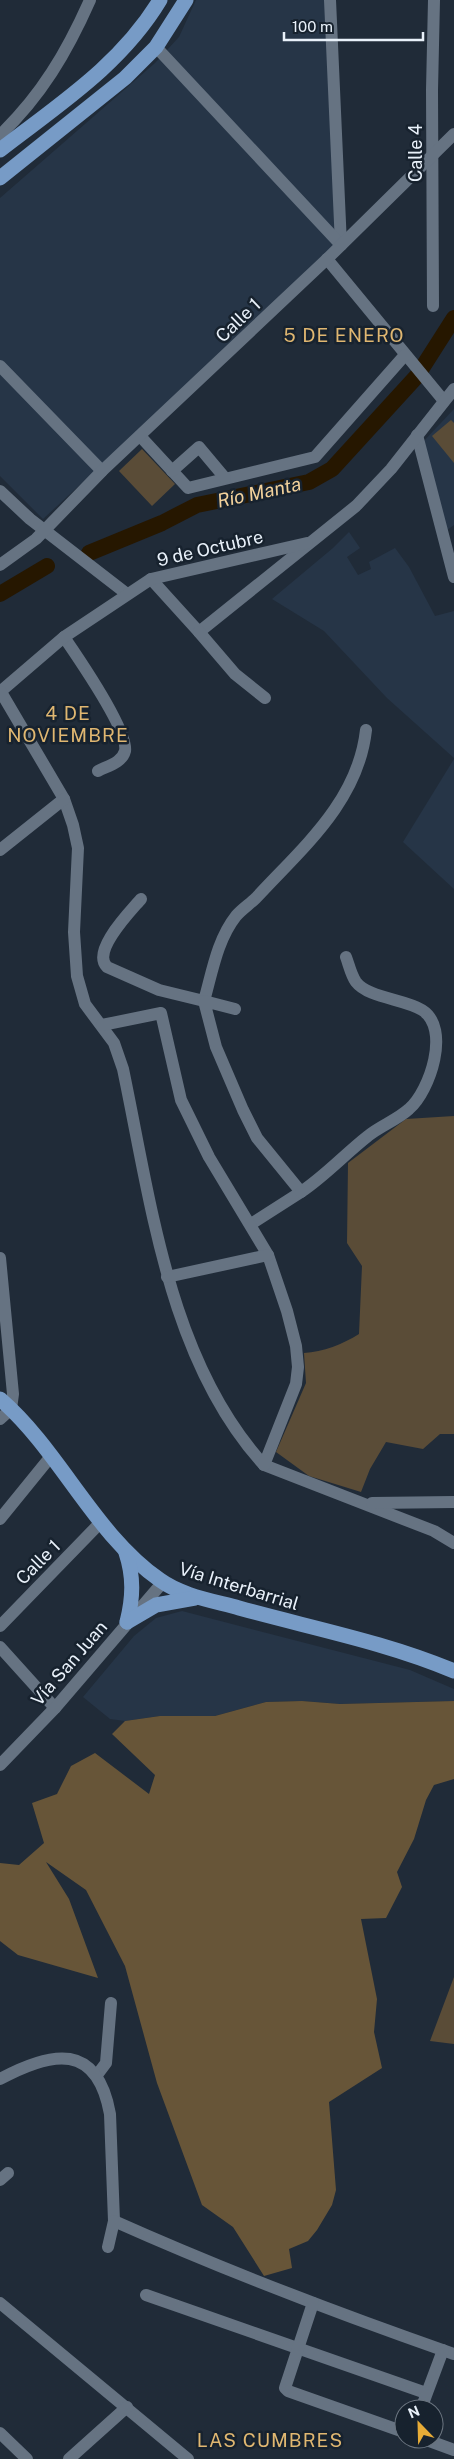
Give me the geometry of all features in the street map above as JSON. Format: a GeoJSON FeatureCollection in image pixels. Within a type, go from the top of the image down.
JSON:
{"type":"FeatureCollection","features":[{"type":"Feature","properties":{"kind":"main road"},"geometry":{"type":"LineString","coordinates":[[0,150],[85,85],[112,61],[130,43],[160,0]]}},
{"type":"Feature","properties":{"kind":"main road"},"geometry":{"type":"LineString","coordinates":[[0,178],[125,78],[156,47],[186,0]]}},
{"type":"Feature","properties":{"kind":"main road"},"geometry":{"type":"LineString","coordinates":[[23,132],[32,132],[36,136],[38,142],[33,150]]}},
{"type":"Feature","properties":{"kind":"main road","name":"Vía Interbarrial"},"geometry":{"type":"LineString","coordinates":[[4,1409],[52,1456],[101,1522],[126,1551],[163,1582],[203,1598],[375,1643],[454,1671]]}},
{"type":"Feature","properties":{"kind":"main road"},"geometry":{"type":"LineString","coordinates":[[126,1551],[131,1568],[132,1582],[132,1601],[127,1622]]}},
{"type":"Feature","properties":{"kind":"main road"},"geometry":{"type":"LineString","coordinates":[[127,1622],[156,1605],[178,1599],[203,1598]]}},
{"type":"Feature","properties":{"kind":"street"},"geometry":{"type":"LineString","coordinates":[[0,135],[36,97],[68,44],[90,0]]}},
{"type":"Feature","properties":{"kind":"street"},"geometry":{"type":"LineString","coordinates":[[330,0],[340,246]]}},
{"type":"Feature","properties":{"kind":"street","name":"Calle 4"},"geometry":{"type":"LineString","coordinates":[[433,306],[434,0]]}},
{"type":"Feature","properties":{"kind":"street"},"geometry":{"type":"LineString","coordinates":[[156,47],[340,246]]}},
{"type":"Feature","properties":{"kind":"street","name":"Calle 1"},"geometry":{"type":"LineString","coordinates":[[0,565],[26,548],[102,471],[340,246],[454,134]]}},
{"type":"Feature","properties":{"kind":"street"},"geometry":{"type":"LineString","coordinates":[[326,259],[431,386],[451,395]]}},
{"type":"Feature","properties":{"kind":"street"},"geometry":{"type":"LineString","coordinates":[[140,436],[188,488],[315,458],[408,358]]}},
{"type":"Feature","properties":{"kind":"street"},"geometry":{"type":"LineString","coordinates":[[0,366],[102,471]]}},
{"type":"Feature","properties":{"kind":"street","name":"9 de Octubre"},"geometry":{"type":"LineString","coordinates":[[309,542],[151,580],[199,632],[356,506],[391,469],[451,395]]}},
{"type":"Feature","properties":{"kind":"street"},"geometry":{"type":"LineString","coordinates":[[418,435],[454,577]]}},
{"type":"Feature","properties":{"kind":"street"},"geometry":{"type":"LineString","coordinates":[[172,471],[199,447],[225,478]]}},
{"type":"Feature","properties":{"kind":"street"},"geometry":{"type":"LineString","coordinates":[[0,491],[44,530],[127,594]]}},
{"type":"Feature","properties":{"kind":"street"},"geometry":{"type":"LineString","coordinates":[[151,580],[64,637],[0,692],[64,799],[78,848],[74,932],[77,976],[85,1004],[114,1043],[123,1069],[167,1278],[192,1346],[215,1394],[245,1445],[264,1465],[366,1503],[434,1531],[454,1543]]}},
{"type":"Feature","properties":{"kind":"street"},"geometry":{"type":"LineString","coordinates":[[199,632],[235,674],[265,698]]}},
{"type":"Feature","properties":{"kind":"street"},"geometry":{"type":"LineString","coordinates":[[64,637],[103,694],[125,744],[125,750],[118,761],[98,771]]}},
{"type":"Feature","properties":{"kind":"street"},"geometry":{"type":"LineString","coordinates":[[301,1192],[257,1138],[216,1047],[204,1001],[221,941],[236,917],[335,812],[352,783],[360,763],[366,730]]}},
{"type":"Feature","properties":{"kind":"street"},"geometry":{"type":"LineString","coordinates":[[0,850],[64,799]]}},
{"type":"Feature","properties":{"kind":"street"},"geometry":{"type":"LineString","coordinates":[[141,899],[115,930],[102,956],[102,962],[107,967],[159,990],[235,1008]]}},
{"type":"Feature","properties":{"kind":"street"},"geometry":{"type":"LineString","coordinates":[[251,1224],[318,1180],[368,1135],[410,1109],[425,1086],[434,1064],[436,1042],[434,1025],[424,1010],[365,990],[356,982],[346,958]]}},
{"type":"Feature","properties":{"kind":"street"},"geometry":{"type":"LineString","coordinates":[[159,990],[161,1013],[182,1100],[209,1157],[268,1255],[287,1311],[296,1346],[298,1367],[291,1401],[264,1465]]}},
{"type":"Feature","properties":{"kind":"street"},"geometry":{"type":"LineString","coordinates":[[102,1025],[161,1013]]}},
{"type":"Feature","properties":{"kind":"street"},"geometry":{"type":"LineString","coordinates":[[167,1278],[268,1255]]}},
{"type":"Feature","properties":{"kind":"street"},"geometry":{"type":"LineString","coordinates":[[0,1258],[12,1379],[4,1409]]}},
{"type":"Feature","properties":{"kind":"street"},"geometry":{"type":"LineString","coordinates":[[0,1519],[52,1456]]}},
{"type":"Feature","properties":{"kind":"street"},"geometry":{"type":"LineString","coordinates":[[366,1503],[454,1502]]}},
{"type":"Feature","properties":{"kind":"street","name":"Calle 1"},"geometry":{"type":"LineString","coordinates":[[0,1626],[101,1522]]}},
{"type":"Feature","properties":{"kind":"street","name":"Vía San Juan"},"geometry":{"type":"LineString","coordinates":[[0,1766],[55,1708],[163,1582]]}},
{"type":"Feature","properties":{"kind":"street"},"geometry":{"type":"LineString","coordinates":[[0,1647],[55,1708]]}},
{"type":"Feature","properties":{"kind":"street"},"geometry":{"type":"LineString","coordinates":[[97,2075],[106,2063],[111,2003]]}},
{"type":"Feature","properties":{"kind":"street"},"geometry":{"type":"LineString","coordinates":[[0,2078],[28,2064],[48,2058],[69,2059],[87,2066],[97,2075],[107,2098],[110,2114],[114,2221],[108,2247]]}},
{"type":"Feature","properties":{"kind":"street"},"geometry":{"type":"LineString","coordinates":[[114,2221],[186,2253],[312,2303],[448,2352],[424,2399]]}},
{"type":"Feature","properties":{"kind":"street"},"geometry":{"type":"LineString","coordinates":[[146,2294],[426,2392]]}},
{"type":"Feature","properties":{"kind":"street"},"geometry":{"type":"LineString","coordinates":[[0,2303],[188,2459]]}},
{"type":"Feature","properties":{"kind":"street"},"geometry":{"type":"LineString","coordinates":[[312,2303],[285,2384],[288,2391],[394,2428]]}},
{"type":"Feature","properties":{"kind":"street"},"geometry":{"type":"LineString","coordinates":[[69,2459],[127,2407]]}},
{"type":"Feature","properties":{"kind":"street"},"geometry":{"type":"LineString","coordinates":[[0,2433],[27,2459]]}},
{"type":"Feature","properties":{"kind":"shaded area"},"geometry":{"type":"Polygon","coordinates":[[[196,0],[332,0],[344,241],[43,519],[0,476],[0,198],[155,63],[179,37],[196,0]]]}},
{"type":"Feature","properties":{"kind":"shaded area"},"geometry":{"type":"Polygon","coordinates":[[[454,409],[454,525],[447,530],[423,442],[454,409]]]}},
{"type":"Feature","properties":{"kind":"shaded area"},"geometry":{"type":"Polygon","coordinates":[[[451,420],[454,423],[454,463],[432,436],[451,420]]]}},
{"type":"Feature","properties":{"kind":"shaded area"},"geometry":{"type":"Polygon","coordinates":[[[142,449],[175,484],[152,506],[119,471],[142,449]]]}},
{"type":"Feature","properties":{"kind":"shaded area"},"geometry":{"type":"Polygon","coordinates":[[[349,532],[360,548],[347,557],[358,575],[371,569],[369,562],[395,548],[409,567],[435,616],[454,611],[454,758],[387,698],[324,631],[272,599],[333,548],[349,532]]]}},
{"type":"Feature","properties":{"kind":"shaded area"},"geometry":{"type":"Polygon","coordinates":[[[454,759],[454,889],[403,842],[454,759]]]}},
{"type":"Feature","properties":{"kind":"shaded area"},"geometry":{"type":"Polygon","coordinates":[[[454,1116],[454,1434],[440,1434],[423,1449],[386,1442],[370,1469],[361,1492],[309,1476],[276,1452],[306,1383],[304,1353],[333,1347],[359,1334],[362,1266],[347,1243],[348,1163],[406,1119],[454,1116]]]}},
{"type":"Feature","properties":{"kind":"shaded area"},"geometry":{"type":"Polygon","coordinates":[[[182,1611],[410,1670],[454,1689],[454,1701],[340,1704],[302,1701],[266,1702],[215,1716],[160,1716],[125,1721],[110,1719],[83,1697],[134,1636],[156,1618],[182,1611]]]}},
{"type":"Feature","properties":{"kind":"shaded area"},"geometry":{"type":"Polygon","coordinates":[[[302,1701],[340,1704],[454,1701],[454,1779],[434,1785],[426,1800],[414,1839],[397,1872],[402,1887],[386,1918],[361,1919],[377,1999],[374,2032],[382,2068],[329,2102],[336,2190],[332,2205],[308,2241],[289,2249],[292,2268],[264,2276],[233,2227],[202,2205],[157,2083],[125,1966],[86,1890],[46,1862],[69,1899],[98,1978],[18,1955],[0,1941],[0,1863],[19,1865],[44,1843],[32,1803],[57,1794],[71,1766],[95,1753],[149,1794],[155,1775],[112,1734],[125,1721],[160,1716],[215,1716],[266,1702],[302,1701]]]}},
{"type":"Feature","properties":{"kind":"shaded area"},"geometry":{"type":"Polygon","coordinates":[[[454,1977],[454,2044],[430,2041],[454,1977]]]}},
{"type":"Feature","properties":{"kind":"waterway","name":"Río Manta"},"geometry":{"type":"LineString","coordinates":[[89,553],[162,523],[197,505],[309,482],[332,469],[417,376],[454,318]]}},
{"type":"Feature","properties":{"kind":"waterway","name":"Río Manta"},"geometry":{"type":"LineString","coordinates":[[0,594],[47,566]]}},
{"type":"Feature","properties":{"kind":"district","name":"5 DE ENERO"},"geometry":{"type":"Point","coordinates":[344,335]}},
{"type":"Feature","properties":{"kind":"district","name":"4 DE NOVIEMBRE"},"geometry":{"type":"Point","coordinates":[68,724]}},
{"type":"Feature","properties":{"kind":"district","name":"LAS CUMBRES"},"geometry":{"type":"Point","coordinates":[270,2440]}}]}
